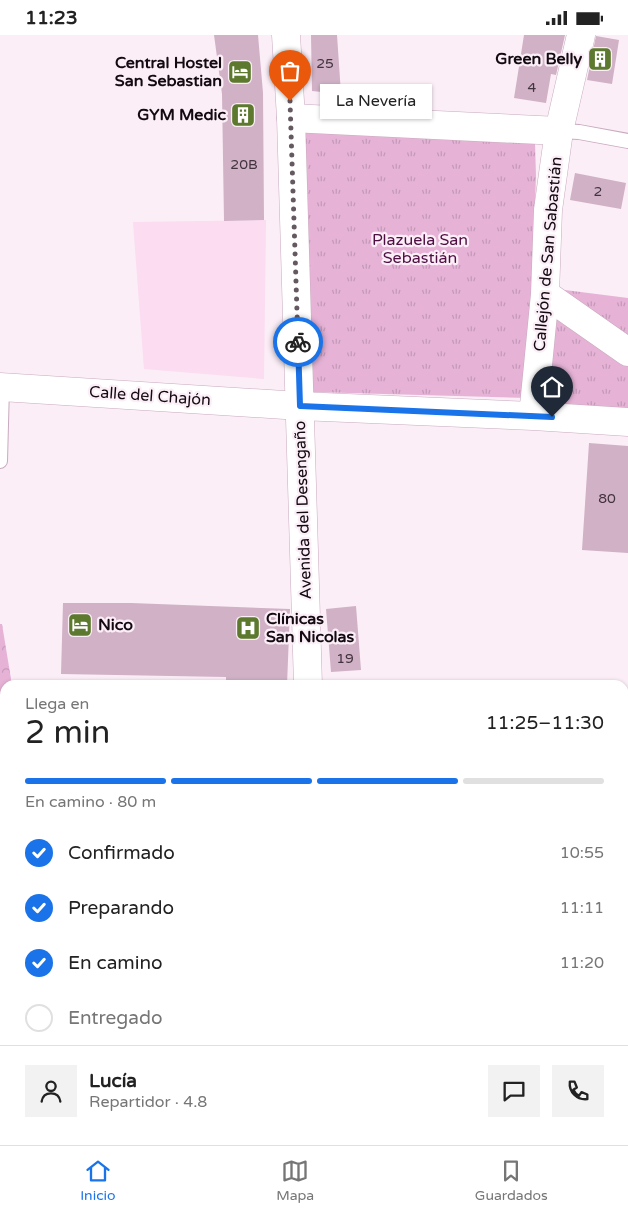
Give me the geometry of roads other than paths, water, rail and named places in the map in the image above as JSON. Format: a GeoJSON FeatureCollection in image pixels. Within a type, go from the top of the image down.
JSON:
{"type":"FeatureCollection","features":[{"type":"Feature","properties":{"kind":"street","name":"Avenida del Desengaño"},"geometry":{"type":"LineString","coordinates":[[286,35],[291,118],[308,680]]}},
{"type":"Feature","properties":{"kind":"street","name":"Callejón de San Sabastián"},"geometry":{"type":"LineString","coordinates":[[533,415],[545,293],[548,210],[559,131],[580,35]]}},
{"type":"Feature","properties":{"kind":"street"},"geometry":{"type":"LineString","coordinates":[[291,118],[559,131]]}},
{"type":"Feature","properties":{"kind":"street"},"geometry":{"type":"LineString","coordinates":[[545,293],[628,353]]}},
{"type":"Feature","properties":{"kind":"street","name":"Calle del Chajón"},"geometry":{"type":"LineString","coordinates":[[1,387],[300,406],[533,415],[628,422]]}},
{"type":"Feature","properties":{"kind":"lane"},"geometry":{"type":"LineString","coordinates":[[559,131],[579,132],[628,141]]}},
{"type":"Feature","properties":{"kind":"lane"},"geometry":{"type":"LineString","coordinates":[[0,461],[1,387]]}},
{"type":"Feature","properties":{"kind":"place","name":"Green Belly"},"geometry":{"type":"Point","coordinates":[600,59]}},
{"type":"Feature","properties":{"kind":"place","name":"Central Hostel San Sebastian"},"geometry":{"type":"Point","coordinates":[240,72]}},
{"type":"Feature","properties":{"kind":"place","name":"La Nevería"},"geometry":{"type":"Point","coordinates":[290,101]}},
{"type":"Feature","properties":{"kind":"place","name":"GYM Medic"},"geometry":{"type":"Point","coordinates":[243,115]}},
{"type":"Feature","properties":{"kind":"place","name":"Nico"},"geometry":{"type":"Point","coordinates":[80,625]}},
{"type":"Feature","properties":{"kind":"place","name":"Clínicas San Nicolas"},"geometry":{"type":"Point","coordinates":[248,628]}},
{"type":"Feature","properties":{"kind":"park label","name":"Plazuela San Sebastián"},"geometry":{"type":"Point","coordinates":[420,249]}}]}
